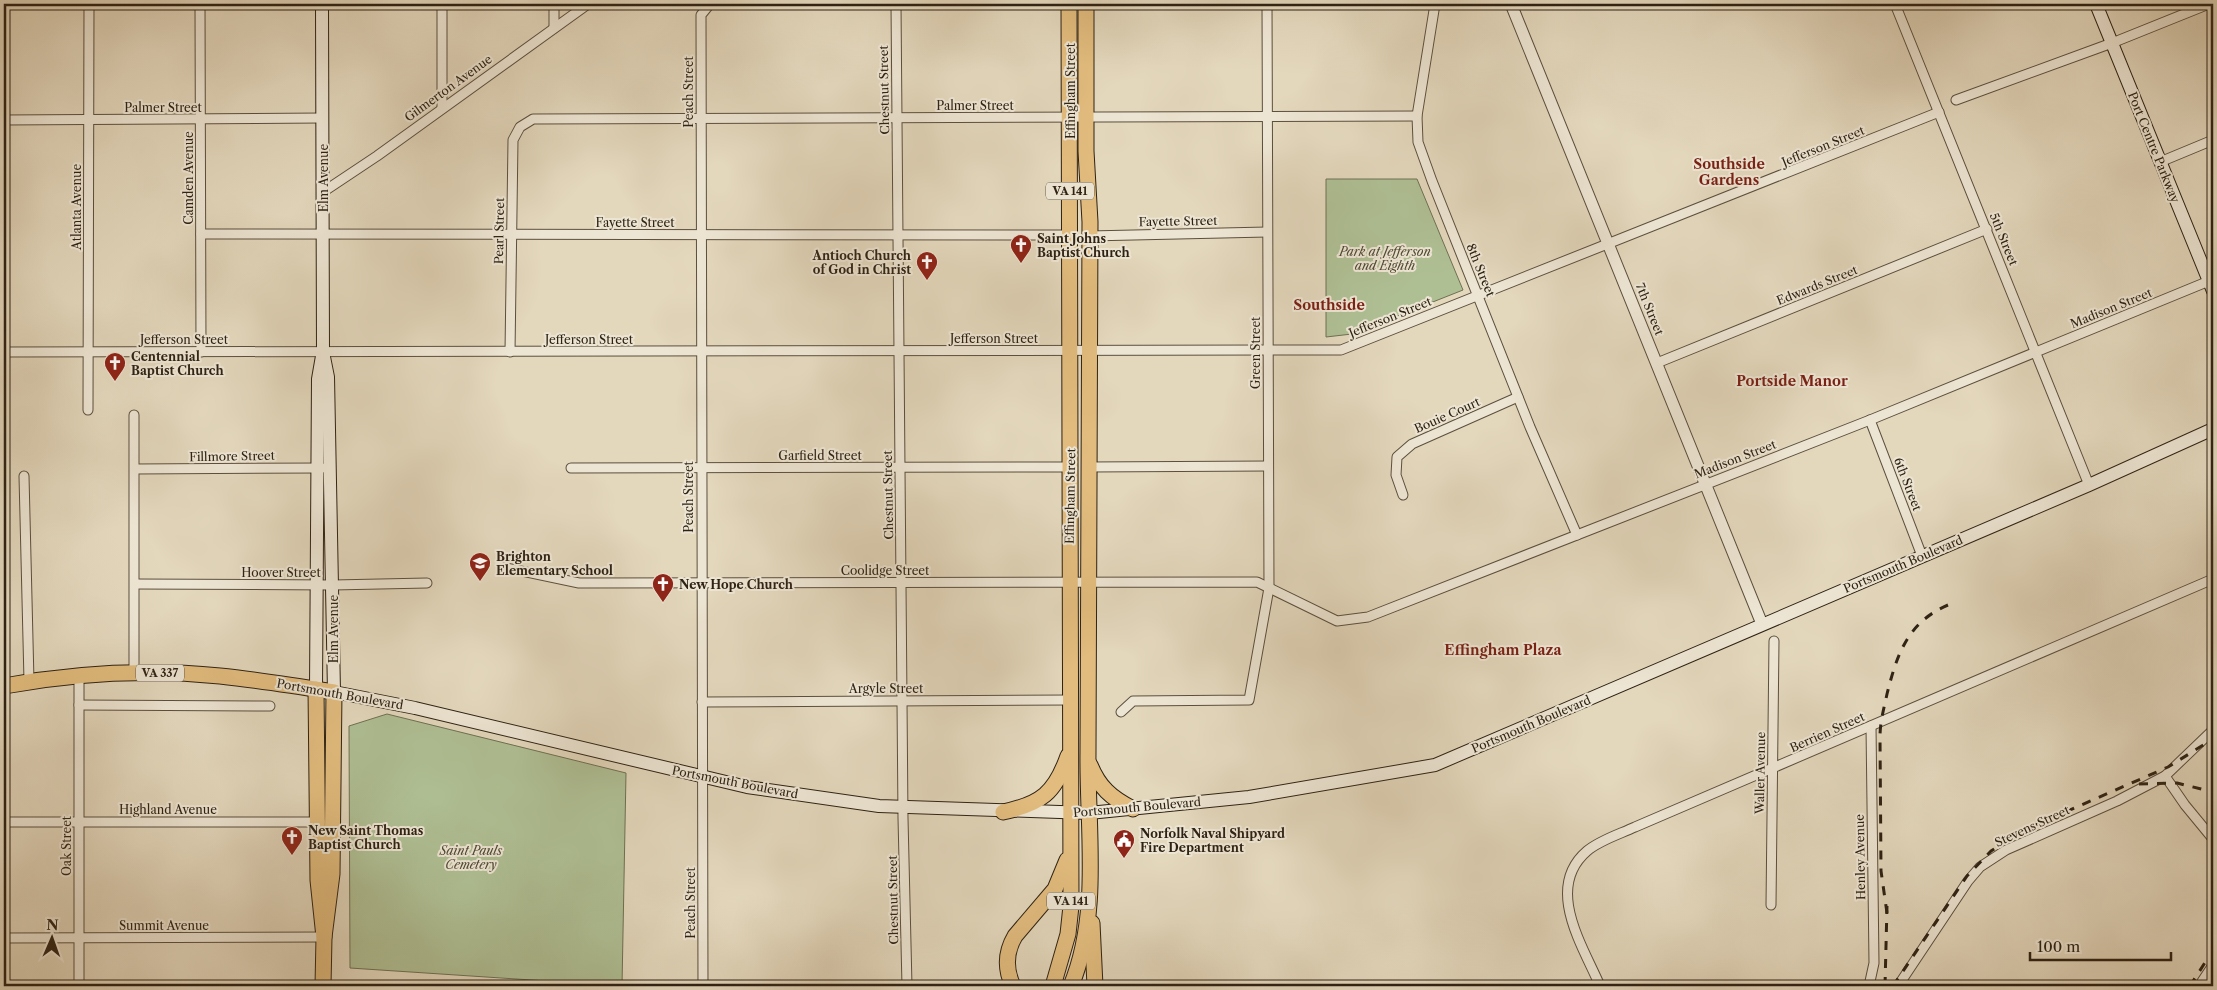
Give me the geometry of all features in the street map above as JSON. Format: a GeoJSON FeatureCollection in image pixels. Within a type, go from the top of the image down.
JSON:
{"type":"FeatureCollection","features":[{"type":"Feature","properties":{"kind":"main road","name":"Elm Avenue"},"geometry":{"type":"LineString","coordinates":[[322,4],[323,352],[318,379],[333,585],[334,692],[332,874],[324,937],[323,986]]}},
{"type":"Feature","properties":{"kind":"main road","name":"Effingham Street"},"geometry":{"type":"LineString","coordinates":[[1053,986],[1064,951],[1068,928],[1071,837],[1069,4]]}},
{"type":"Feature","properties":{"kind":"main road","name":"Effingham Street"},"geometry":{"type":"LineString","coordinates":[[1071,986],[1082,945],[1090,896],[1088,759],[1089,236],[1086,4]]}},
{"type":"Feature","properties":{"kind":"main road","name":"Port Centre Parkway"},"geometry":{"type":"LineString","coordinates":[[2096,4],[2211,286]]}},
{"type":"Feature","properties":{"kind":"main road","name":"Portsmouth Boulevard"},"geometry":{"type":"LineString","coordinates":[[4,686],[29,681],[79,676],[134,673],[219,676],[316,689],[406,706],[786,794],[904,808],[1089,813],[1249,797],[1435,765],[2089,485],[2213,429]]}},
{"type":"Feature","properties":{"kind":"main road","name":"Elm Avenue"},"geometry":{"type":"LineString","coordinates":[[323,468],[315,585],[318,880],[324,937]]}},
{"type":"Feature","properties":{"kind":"main road"},"geometry":{"type":"LineString","coordinates":[[1003,812],[1031,804],[1051,790],[1062,773],[1071,746]]}},
{"type":"Feature","properties":{"kind":"main road"},"geometry":{"type":"LineString","coordinates":[[1088,759],[1097,781],[1106,793],[1133,809]]}},
{"type":"Feature","properties":{"kind":"main road"},"geometry":{"type":"LineString","coordinates":[[1013,986],[1007,960],[1010,944],[1060,881],[1069,855],[1071,837]]}},
{"type":"Feature","properties":{"kind":"main road"},"geometry":{"type":"LineString","coordinates":[[1090,896],[1095,986]]}},
{"type":"Feature","properties":{"kind":"main road"},"geometry":{"type":"LineString","coordinates":[[1008,971],[1022,986]]}},
{"type":"Feature","properties":{"kind":"street","name":"Atlanta Avenue"},"geometry":{"type":"LineString","coordinates":[[88,410],[89,4]]}},
{"type":"Feature","properties":{"kind":"street","name":"Camden Avenue"},"geometry":{"type":"LineString","coordinates":[[200,4],[201,352]]}},
{"type":"Feature","properties":{"kind":"street"},"geometry":{"type":"LineString","coordinates":[[442,4],[442,108]]}},
{"type":"Feature","properties":{"kind":"street"},"geometry":{"type":"LineString","coordinates":[[554,4],[554,28]]}},
{"type":"Feature","properties":{"kind":"street","name":"Gilmerton Avenue"},"geometry":{"type":"LineString","coordinates":[[323,192],[588,4]]}},
{"type":"Feature","properties":{"kind":"street","name":"Chestnut Street"},"geometry":{"type":"LineString","coordinates":[[896,4],[907,986]]}},
{"type":"Feature","properties":{"kind":"street","name":"Green Street"},"geometry":{"type":"LineString","coordinates":[[1121,712],[1134,701],[1250,700],[1269,588],[1267,4]]}},
{"type":"Feature","properties":{"kind":"street","name":"8th Street"},"geometry":{"type":"LineString","coordinates":[[1435,4],[1418,116],[1418,142],[1518,397],[1577,535]]}},
{"type":"Feature","properties":{"kind":"street","name":"7th Street"},"geometry":{"type":"LineString","coordinates":[[1511,4],[1762,624]]}},
{"type":"Feature","properties":{"kind":"street","name":"5th Street"},"geometry":{"type":"LineString","coordinates":[[1895,4],[2089,485]]}},
{"type":"Feature","properties":{"kind":"street"},"geometry":{"type":"LineString","coordinates":[[1956,100],[2208,4]]}},
{"type":"Feature","properties":{"kind":"street","name":"Peach Street"},"geometry":{"type":"LineString","coordinates":[[703,986],[701,16],[707,6]]}},
{"type":"Feature","properties":{"kind":"street","name":"Jefferson Street"},"geometry":{"type":"LineString","coordinates":[[4,352],[1341,350],[1939,112]]}},
{"type":"Feature","properties":{"kind":"street","name":"Palmer Street"},"geometry":{"type":"LineString","coordinates":[[533,119],[1418,116]]}},
{"type":"Feature","properties":{"kind":"street","name":"Palmer Street"},"geometry":{"type":"LineString","coordinates":[[4,120],[322,118]]}},
{"type":"Feature","properties":{"kind":"street","name":"Pearl Street"},"geometry":{"type":"LineString","coordinates":[[510,352],[513,140],[520,127],[533,119]]}},
{"type":"Feature","properties":{"kind":"street"},"geometry":{"type":"LineString","coordinates":[[2160,162],[2213,140]]}},
{"type":"Feature","properties":{"kind":"street","name":"Edwards Street"},"geometry":{"type":"LineString","coordinates":[[1657,363],[1987,229]]}},
{"type":"Feature","properties":{"kind":"street","name":"Fayette Street"},"geometry":{"type":"LineString","coordinates":[[1089,236],[1267,232]]}},
{"type":"Feature","properties":{"kind":"street","name":"Fayette Street"},"geometry":{"type":"LineString","coordinates":[[201,234],[1070,235]]}},
{"type":"Feature","properties":{"kind":"street","name":"Madison Street"},"geometry":{"type":"LineString","coordinates":[[1269,588],[1337,621],[1368,617],[1870,420],[2036,352],[2211,286]]}},
{"type":"Feature","properties":{"kind":"street","name":"Bouie Court"},"geometry":{"type":"LineString","coordinates":[[1403,495],[1396,474],[1397,457],[1412,444],[1518,397]]}},
{"type":"Feature","properties":{"kind":"street"},"geometry":{"type":"LineString","coordinates":[[134,415],[134,673]]}},
{"type":"Feature","properties":{"kind":"street","name":"6th Street"},"geometry":{"type":"LineString","coordinates":[[1870,420],[1922,556]]}},
{"type":"Feature","properties":{"kind":"street"},"geometry":{"type":"LineString","coordinates":[[1088,467],[1268,466]]}},
{"type":"Feature","properties":{"kind":"street","name":"Garfield Street"},"geometry":{"type":"LineString","coordinates":[[571,468],[1070,467]]}},
{"type":"Feature","properties":{"kind":"street","name":"Fillmore Street"},"geometry":{"type":"LineString","coordinates":[[135,469],[323,468]]}},
{"type":"Feature","properties":{"kind":"street"},"geometry":{"type":"LineString","coordinates":[[24,476],[29,681]]}},
{"type":"Feature","properties":{"kind":"street","name":"Coolidge Street"},"geometry":{"type":"LineString","coordinates":[[502,568],[570,582],[1257,582],[1269,588]]}},
{"type":"Feature","properties":{"kind":"street","name":"Berrien Street"},"geometry":{"type":"LineString","coordinates":[[1600,986],[1571,919],[1567,903],[1568,880],[1578,860],[1588,850],[2213,579]]}},
{"type":"Feature","properties":{"kind":"street","name":"Hoover Street"},"geometry":{"type":"LineString","coordinates":[[135,584],[333,585],[426,583]]}},
{"type":"Feature","properties":{"kind":"street","name":"Waller Avenue"},"geometry":{"type":"LineString","coordinates":[[1772,905],[1774,641]]}},
{"type":"Feature","properties":{"kind":"street","name":"Oak Street"},"geometry":{"type":"LineString","coordinates":[[79,676],[79,986]]}},
{"type":"Feature","properties":{"kind":"street","name":"Argyle Street"},"geometry":{"type":"LineString","coordinates":[[702,702],[1070,700]]}},
{"type":"Feature","properties":{"kind":"street"},"geometry":{"type":"LineString","coordinates":[[79,705],[270,706]]}},
{"type":"Feature","properties":{"kind":"street","name":"Henley Avenue"},"geometry":{"type":"LineString","coordinates":[[1869,986],[1874,963],[1871,726]]}},
{"type":"Feature","properties":{"kind":"street","name":"Stevens Street"},"geometry":{"type":"LineString","coordinates":[[1898,986],[1968,881],[1980,867],[2006,850],[2117,801],[2165,776],[2213,730]]}},
{"type":"Feature","properties":{"kind":"street"},"geometry":{"type":"LineString","coordinates":[[2165,776],[2185,805],[2213,839]]}},
{"type":"Feature","properties":{"kind":"street","name":"Highland Avenue"},"geometry":{"type":"LineString","coordinates":[[4,822],[333,822]]}},
{"type":"Feature","properties":{"kind":"street","name":"Summit Avenue"},"geometry":{"type":"LineString","coordinates":[[4,938],[324,937]]}},
{"type":"Feature","properties":{"kind":"street"},"geometry":{"type":"LineString","coordinates":[[2199,986],[2213,965]]}},
{"type":"Feature","properties":{"kind":"green space","name":"Park at Jefferson and Eighth"},"geometry":{"type":"Polygon","coordinates":[[[1326,179],[1417,179],[1463,290],[1352,334],[1326,337],[1326,179]]]}},
{"type":"Feature","properties":{"kind":"green space","name":"Saint Pauls Cemetery"},"geometry":{"type":"Polygon","coordinates":[[[387,714],[626,773],[622,986],[350,968],[349,726],[387,714]]]}},
{"type":"Feature","properties":{"kind":"railway"},"geometry":{"type":"LineString","coordinates":[[1887,913],[1881,871],[1880,737],[1882,715],[1895,666],[1906,641],[1923,620],[1948,605]]}},
{"type":"Feature","properties":{"kind":"railway"},"geometry":{"type":"LineString","coordinates":[[1893,986],[1967,876],[1991,851],[2022,831],[2168,767],[2213,739]]}},
{"type":"Feature","properties":{"kind":"railway"},"geometry":{"type":"LineString","coordinates":[[2213,777],[2210,797],[2213,824]]}},
{"type":"Feature","properties":{"kind":"railway"},"geometry":{"type":"LineString","coordinates":[[2139,784],[2177,783],[2213,792]]}},
{"type":"Feature","properties":{"kind":"railway"},"geometry":{"type":"LineString","coordinates":[[1885,986],[1887,906]]}},
{"type":"Feature","properties":{"kind":"railway"},"geometry":{"type":"LineString","coordinates":[[2190,986],[2213,950]]}},
{"type":"Feature","properties":{"kind":"place","name":"Saint Johns Baptist Church"},"geometry":{"type":"Point","coordinates":[1021,264]}},
{"type":"Feature","properties":{"kind":"place","name":"Antioch Church of God in Christ"},"geometry":{"type":"Point","coordinates":[927,281]}},
{"type":"Feature","properties":{"kind":"place","name":"Centennial Baptist Church"},"geometry":{"type":"Point","coordinates":[115,382]}},
{"type":"Feature","properties":{"kind":"place","name":"Brighton Elementary School"},"geometry":{"type":"Point","coordinates":[480,582]}},
{"type":"Feature","properties":{"kind":"place","name":"New Hope Church"},"geometry":{"type":"Point","coordinates":[663,603]}},
{"type":"Feature","properties":{"kind":"place","name":"New Saint Thomas Baptist Church"},"geometry":{"type":"Point","coordinates":[292,856]}},
{"type":"Feature","properties":{"kind":"place","name":"Norfolk Naval Shipyard Fire Department"},"geometry":{"type":"Point","coordinates":[1124,859]}},
{"type":"Feature","properties":{"kind":"district","name":"Southside Gardens"},"geometry":{"type":"Point","coordinates":[1729,172]}},
{"type":"Feature","properties":{"kind":"district","name":"Southside"},"geometry":{"type":"Point","coordinates":[1329,305]}},
{"type":"Feature","properties":{"kind":"district","name":"Portside Manor"},"geometry":{"type":"Point","coordinates":[1792,381]}},
{"type":"Feature","properties":{"kind":"district","name":"Effingham Plaza"},"geometry":{"type":"Point","coordinates":[1503,650]}}]}
